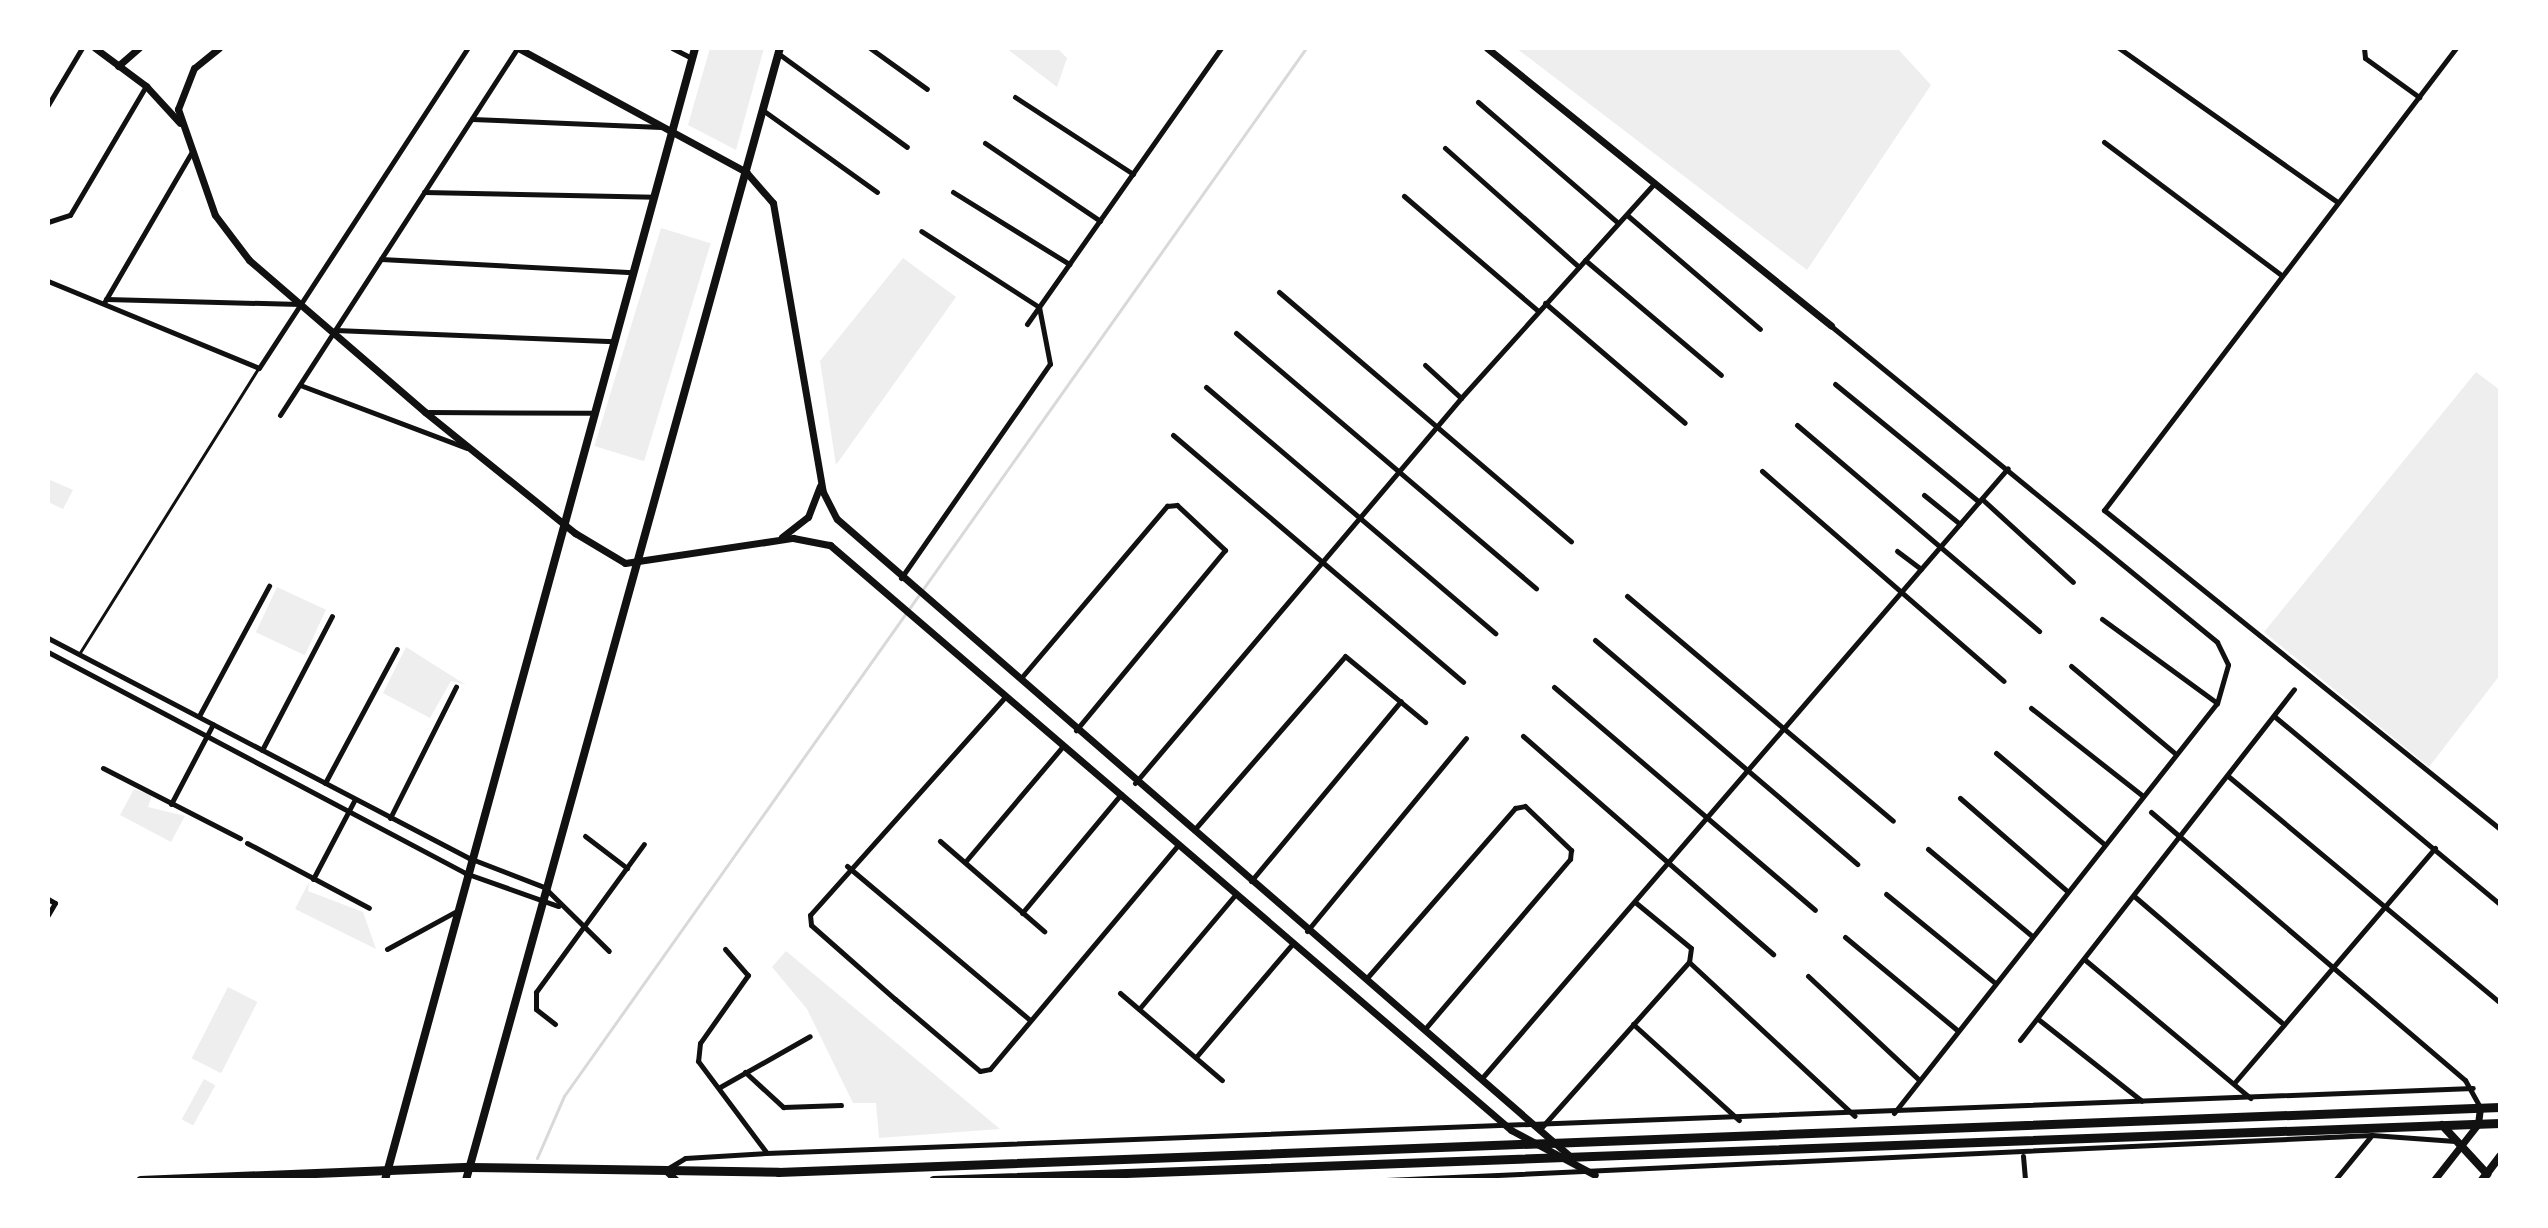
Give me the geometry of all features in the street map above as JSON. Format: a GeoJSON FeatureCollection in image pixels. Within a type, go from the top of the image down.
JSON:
{"type":"FeatureCollection","features":[{"type":"Feature","properties":{"kind":"main road"},"geometry":{"type":"LineString","coordinates":[[385,1180],[469,858],[695,48]]}},
{"type":"Feature","properties":{"kind":"main road"},"geometry":{"type":"LineString","coordinates":[[466,1180],[544,887],[779,51]]}},
{"type":"Feature","properties":{"kind":"main road"},"geometry":{"type":"LineString","coordinates":[[140,1180],[470,1167],[665,1175],[2500,1107]]}},
{"type":"Feature","properties":{"kind":"main road"},"geometry":{"type":"LineString","coordinates":[[933,1180],[1097,1177],[1564,1156],[2500,1123]]}},
{"type":"Feature","properties":{"kind":"main road"},"geometry":{"type":"LineString","coordinates":[[2440,1124],[2464,1141],[2484,1177],[2499,1159]]}},
{"type":"Feature","properties":{"kind":"street"},"geometry":{"type":"LineString","coordinates":[[48,105],[82,48]]}},
{"type":"Feature","properties":{"kind":"street"},"geometry":{"type":"LineString","coordinates":[[95,48],[146,86],[180,124],[215,215],[241,251],[335,330],[425,412],[564,523],[612,558],[635,565],[772,541],[830,545],[1511,1130],[1598,1177]]}},
{"type":"Feature","properties":{"kind":"street"},"geometry":{"type":"LineString","coordinates":[[118,66],[139,48]]}},
{"type":"Feature","properties":{"kind":"street"},"geometry":{"type":"LineString","coordinates":[[180,124],[186,80],[219,48]]}},
{"type":"Feature","properties":{"kind":"street"},"geometry":{"type":"LineString","coordinates":[[48,281],[259,368],[468,48]]}},
{"type":"Feature","properties":{"kind":"street"},"geometry":{"type":"LineString","coordinates":[[280,415],[518,48],[746,172],[773,203],[784,234],[821,476],[837,519],[1135,783],[1482,1078],[1555,1143],[1564,1156]]}},
{"type":"Feature","properties":{"kind":"street"},"geometry":{"type":"LineString","coordinates":[[672,48],[692,59]]}},
{"type":"Feature","properties":{"kind":"street"},"geometry":{"type":"LineString","coordinates":[[870,48],[927,89]]}},
{"type":"Feature","properties":{"kind":"street"},"geometry":{"type":"LineString","coordinates":[[1027,324],[1220,48]]}},
{"type":"Feature","properties":{"kind":"street"},"geometry":{"type":"LineString","coordinates":[[1487,48],[1653,185],[2008,468],[2217,642],[2228,665],[2217,703],[1918,1079],[1894,1114]]}},
{"type":"Feature","properties":{"kind":"street"},"geometry":{"type":"LineString","coordinates":[[2119,48],[2337,202]]}},
{"type":"Feature","properties":{"kind":"street"},"geometry":{"type":"LineString","coordinates":[[2364,48],[2365,58],[2419,97]]}},
{"type":"Feature","properties":{"kind":"street"},"geometry":{"type":"LineString","coordinates":[[2456,48],[2112,491],[2107,515],[2500,829]]}},
{"type":"Feature","properties":{"kind":"street"},"geometry":{"type":"LineString","coordinates":[[779,51],[907,147]]}},
{"type":"Feature","properties":{"kind":"street"},"geometry":{"type":"LineString","coordinates":[[48,222],[70,215],[146,86]]}},
{"type":"Feature","properties":{"kind":"street"},"geometry":{"type":"LineString","coordinates":[[1015,97],[1133,174]]}},
{"type":"Feature","properties":{"kind":"street"},"geometry":{"type":"LineString","coordinates":[[1478,102],[1618,223]]}},
{"type":"Feature","properties":{"kind":"street"},"geometry":{"type":"LineString","coordinates":[[763,110],[877,192]]}},
{"type":"Feature","properties":{"kind":"street"},"geometry":{"type":"LineString","coordinates":[[471,119],[661,127]]}},
{"type":"Feature","properties":{"kind":"street"},"geometry":{"type":"LineString","coordinates":[[2104,142],[2280,274]]}},
{"type":"Feature","properties":{"kind":"street"},"geometry":{"type":"LineString","coordinates":[[985,143],[1100,221]]}},
{"type":"Feature","properties":{"kind":"street"},"geometry":{"type":"LineString","coordinates":[[1445,148],[1579,267]]}},
{"type":"Feature","properties":{"kind":"street"},"geometry":{"type":"LineString","coordinates":[[104,302],[191,153]]}},
{"type":"Feature","properties":{"kind":"street"},"geometry":{"type":"LineString","coordinates":[[1135,783],[1461,398],[1653,185]]}},
{"type":"Feature","properties":{"kind":"street"},"geometry":{"type":"LineString","coordinates":[[424,192],[654,197]]}},
{"type":"Feature","properties":{"kind":"street"},"geometry":{"type":"LineString","coordinates":[[953,192],[1069,264]]}},
{"type":"Feature","properties":{"kind":"street"},"geometry":{"type":"LineString","coordinates":[[1404,196],[1538,311]]}},
{"type":"Feature","properties":{"kind":"street"},"geometry":{"type":"LineString","coordinates":[[1627,215],[1760,329]]}},
{"type":"Feature","properties":{"kind":"street"},"geometry":{"type":"LineString","coordinates":[[904,581],[1050,364],[1039,307],[921,231]]}},
{"type":"Feature","properties":{"kind":"street"},"geometry":{"type":"LineString","coordinates":[[381,259],[634,272]]}},
{"type":"Feature","properties":{"kind":"street"},"geometry":{"type":"LineString","coordinates":[[1585,260],[1721,375]]}},
{"type":"Feature","properties":{"kind":"street"},"geometry":{"type":"LineString","coordinates":[[1279,292],[1571,541]]}},
{"type":"Feature","properties":{"kind":"street"},"geometry":{"type":"LineString","coordinates":[[104,302],[301,304]]}},
{"type":"Feature","properties":{"kind":"street"},"geometry":{"type":"LineString","coordinates":[[1545,303],[1685,423]]}},
{"type":"Feature","properties":{"kind":"street"},"geometry":{"type":"LineString","coordinates":[[335,330],[614,341]]}},
{"type":"Feature","properties":{"kind":"street"},"geometry":{"type":"LineString","coordinates":[[1236,333],[1536,588]]}},
{"type":"Feature","properties":{"kind":"street"},"geometry":{"type":"LineString","coordinates":[[1425,365],[1461,398]]}},
{"type":"Feature","properties":{"kind":"street"},"geometry":{"type":"LineString","coordinates":[[1835,384],[1981,500],[2073,582]]}},
{"type":"Feature","properties":{"kind":"street"},"geometry":{"type":"LineString","coordinates":[[300,385],[473,450]]}},
{"type":"Feature","properties":{"kind":"street"},"geometry":{"type":"LineString","coordinates":[[1206,387],[1495,633]]}},
{"type":"Feature","properties":{"kind":"street"},"geometry":{"type":"LineString","coordinates":[[425,412],[594,413]]}},
{"type":"Feature","properties":{"kind":"street"},"geometry":{"type":"LineString","coordinates":[[1797,425],[2039,631]]}},
{"type":"Feature","properties":{"kind":"street"},"geometry":{"type":"LineString","coordinates":[[1173,435],[1463,682]]}},
{"type":"Feature","properties":{"kind":"street"},"geometry":{"type":"LineString","coordinates":[[1482,1078],[2008,468]]}},
{"type":"Feature","properties":{"kind":"street"},"geometry":{"type":"LineString","coordinates":[[1762,471],[1904,590],[2004,681]]}},
{"type":"Feature","properties":{"kind":"street"},"geometry":{"type":"LineString","coordinates":[[772,541],[808,517],[821,476]]}},
{"type":"Feature","properties":{"kind":"street"},"geometry":{"type":"LineString","coordinates":[[1924,495],[1960,524]]}},
{"type":"Feature","properties":{"kind":"street"},"geometry":{"type":"LineString","coordinates":[[1019,680],[1167,506],[1177,505],[1226,555],[1075,730]]}},
{"type":"Feature","properties":{"kind":"street"},"geometry":{"type":"LineString","coordinates":[[1897,551],[1921,569]]}},
{"type":"Feature","properties":{"kind":"street"},"geometry":{"type":"LineString","coordinates":[[199,716],[269,586]]}},
{"type":"Feature","properties":{"kind":"street"},"geometry":{"type":"LineString","coordinates":[[1627,596],[1893,821]]}},
{"type":"Feature","properties":{"kind":"street"},"geometry":{"type":"LineString","coordinates":[[262,750],[332,616]]}},
{"type":"Feature","properties":{"kind":"street"},"geometry":{"type":"LineString","coordinates":[[2102,619],[2217,703]]}},
{"type":"Feature","properties":{"kind":"street"},"geometry":{"type":"LineString","coordinates":[[48,638],[469,858],[544,887],[582,929],[609,951]]}},
{"type":"Feature","properties":{"kind":"street"},"geometry":{"type":"LineString","coordinates":[[1595,640],[1857,864]]}},
{"type":"Feature","properties":{"kind":"street"},"geometry":{"type":"LineString","coordinates":[[325,783],[397,649]]}},
{"type":"Feature","properties":{"kind":"street"},"geometry":{"type":"LineString","coordinates":[[48,652],[465,873],[560,907]]}},
{"type":"Feature","properties":{"kind":"street"},"geometry":{"type":"LineString","coordinates":[[1192,832],[1345,656],[1425,722]]}},
{"type":"Feature","properties":{"kind":"street"},"geometry":{"type":"LineString","coordinates":[[984,678],[996,661]]}},
{"type":"Feature","properties":{"kind":"street"},"geometry":{"type":"LineString","coordinates":[[2071,666],[2176,754]]}},
{"type":"Feature","properties":{"kind":"street"},"geometry":{"type":"LineString","coordinates":[[390,818],[456,687]]}},
{"type":"Feature","properties":{"kind":"street"},"geometry":{"type":"LineString","coordinates":[[1554,687],[1815,910]]}},
{"type":"Feature","properties":{"kind":"street"},"geometry":{"type":"LineString","coordinates":[[2020,1040],[2294,689]]}},
{"type":"Feature","properties":{"kind":"street"},"geometry":{"type":"LineString","coordinates":[[1005,697],[847,866],[809,921],[895,999],[985,1071],[1179,844]]}},
{"type":"Feature","properties":{"kind":"street"},"geometry":{"type":"LineString","coordinates":[[1251,881],[1401,701]]}},
{"type":"Feature","properties":{"kind":"street"},"geometry":{"type":"LineString","coordinates":[[2031,708],[2143,796]]}},
{"type":"Feature","properties":{"kind":"street"},"geometry":{"type":"LineString","coordinates":[[2274,716],[2500,904]]}},
{"type":"Feature","properties":{"kind":"street"},"geometry":{"type":"LineString","coordinates":[[171,804],[213,724]]}},
{"type":"Feature","properties":{"kind":"street"},"geometry":{"type":"LineString","coordinates":[[1523,736],[1773,954]]}},
{"type":"Feature","properties":{"kind":"street"},"geometry":{"type":"LineString","coordinates":[[1307,931],[1466,738]]}},
{"type":"Feature","properties":{"kind":"street"},"geometry":{"type":"LineString","coordinates":[[965,862],[1063,746]]}},
{"type":"Feature","properties":{"kind":"street"},"geometry":{"type":"LineString","coordinates":[[1996,753],[2104,844]]}},
{"type":"Feature","properties":{"kind":"street"},"geometry":{"type":"LineString","coordinates":[[103,768],[240,838]]}},
{"type":"Feature","properties":{"kind":"street"},"geometry":{"type":"LineString","coordinates":[[2228,776],[2500,1003]]}},
{"type":"Feature","properties":{"kind":"street"},"geometry":{"type":"LineString","coordinates":[[1022,913],[1121,794]]}},
{"type":"Feature","properties":{"kind":"street"},"geometry":{"type":"LineString","coordinates":[[1960,798],[2067,891]]}},
{"type":"Feature","properties":{"kind":"street"},"geometry":{"type":"LineString","coordinates":[[313,879],[355,799]]}},
{"type":"Feature","properties":{"kind":"street"},"geometry":{"type":"LineString","coordinates":[[1365,980],[1515,808],[1525,806],[1571,850],[1570,859],[1425,1029]]}},
{"type":"Feature","properties":{"kind":"street"},"geometry":{"type":"LineString","coordinates":[[2151,812],[2473,1088],[2480,1107],[2478,1124],[2434,1180]]}},
{"type":"Feature","properties":{"kind":"street"},"geometry":{"type":"LineString","coordinates":[[585,836],[627,868]]}},
{"type":"Feature","properties":{"kind":"street"},"geometry":{"type":"LineString","coordinates":[[940,841],[1044,931]]}},
{"type":"Feature","properties":{"kind":"street"},"geometry":{"type":"LineString","coordinates":[[247,843],[369,908]]}},
{"type":"Feature","properties":{"kind":"street"},"geometry":{"type":"LineString","coordinates":[[555,1024],[533,1001],[644,844]]}},
{"type":"Feature","properties":{"kind":"street"},"geometry":{"type":"LineString","coordinates":[[2235,1082],[2281,1022],[2435,848]]}},
{"type":"Feature","properties":{"kind":"street"},"geometry":{"type":"LineString","coordinates":[[1928,849],[2032,936]]}},
{"type":"Feature","properties":{"kind":"street"},"geometry":{"type":"LineString","coordinates":[[1206,868],[1218,853]]}},
{"type":"Feature","properties":{"kind":"street"},"geometry":{"type":"LineString","coordinates":[[847,866],[1030,1020]]}},
{"type":"Feature","properties":{"kind":"street"},"geometry":{"type":"LineString","coordinates":[[1139,1009],[1236,894]]}},
{"type":"Feature","properties":{"kind":"street"},"geometry":{"type":"LineString","coordinates":[[1886,894],[1995,983]]}},
{"type":"Feature","properties":{"kind":"street"},"geometry":{"type":"LineString","coordinates":[[2134,896],[2281,1022]]}},
{"type":"Feature","properties":{"kind":"street"},"geometry":{"type":"LineString","coordinates":[[48,899],[55,903],[48,915]]}},
{"type":"Feature","properties":{"kind":"street"},"geometry":{"type":"LineString","coordinates":[[1540,1129],[1689,962],[1691,948],[1635,902]]}},
{"type":"Feature","properties":{"kind":"street"},"geometry":{"type":"LineString","coordinates":[[387,949],[455,912]]}},
{"type":"Feature","properties":{"kind":"street"},"geometry":{"type":"LineString","coordinates":[[1845,937],[1957,1030]]}},
{"type":"Feature","properties":{"kind":"street"},"geometry":{"type":"LineString","coordinates":[[1196,1057],[1293,943]]}},
{"type":"Feature","properties":{"kind":"street"},"geometry":{"type":"LineString","coordinates":[[725,949],[749,971],[697,1053],[766,1153]]}},
{"type":"Feature","properties":{"kind":"street"},"geometry":{"type":"LineString","coordinates":[[2084,959],[2235,1082],[2251,1099]]}},
{"type":"Feature","properties":{"kind":"street"},"geometry":{"type":"LineString","coordinates":[[1689,962],[1856,1117]]}},
{"type":"Feature","properties":{"kind":"street"},"geometry":{"type":"LineString","coordinates":[[1808,976],[1918,1079]]}},
{"type":"Feature","properties":{"kind":"street"},"geometry":{"type":"LineString","coordinates":[[1120,993],[1222,1080]]}},
{"type":"Feature","properties":{"kind":"street"},"geometry":{"type":"LineString","coordinates":[[2038,1019],[2143,1102]]}},
{"type":"Feature","properties":{"kind":"street"},"geometry":{"type":"LineString","coordinates":[[1633,1024],[1739,1120]]}},
{"type":"Feature","properties":{"kind":"street"},"geometry":{"type":"LineString","coordinates":[[720,1087],[810,1036]]}},
{"type":"Feature","properties":{"kind":"street"},"geometry":{"type":"LineString","coordinates":[[1440,1069],[1453,1053]]}},
{"type":"Feature","properties":{"kind":"street"},"geometry":{"type":"LineString","coordinates":[[745,1072],[783,1107],[841,1105]]}},
{"type":"Feature","properties":{"kind":"street"},"geometry":{"type":"LineString","coordinates":[[676,1180],[665,1175],[685,1158],[766,1153],[1856,1117],[2473,1088]]}},
{"type":"Feature","properties":{"kind":"street"},"geometry":{"type":"LineString","coordinates":[[1386,1180],[1598,1177],[2372,1135],[2464,1141]]}},
{"type":"Feature","properties":{"kind":"street"},"geometry":{"type":"LineString","coordinates":[[2335,1180],[2372,1135]]}},
{"type":"Feature","properties":{"kind":"street"},"geometry":{"type":"LineString","coordinates":[[2023,1156],[2025,1180]]}},
{"type":"Feature","properties":{"kind":"lane"},"geometry":{"type":"LineString","coordinates":[[79,654],[228,424],[259,368]]}},
{"type":"Feature","properties":{"kind":"shaded area"},"geometry":{"type":"Polygon","coordinates":[[[710,48],[764,48],[736,150],[688,125],[710,48]]]}},
{"type":"Feature","properties":{"kind":"shaded area"},"geometry":{"type":"Polygon","coordinates":[[[1006,48],[1057,48],[1067,58],[1057,87],[1006,48]]]}},
{"type":"Feature","properties":{"kind":"shaded area"},"geometry":{"type":"Polygon","coordinates":[[[1516,48],[1897,48],[1931,85],[1807,270],[1516,48]]]}},
{"type":"Feature","properties":{"kind":"shaded area"},"geometry":{"type":"Polygon","coordinates":[[[661,228],[711,243],[644,461],[594,446],[661,228]]]}},
{"type":"Feature","properties":{"kind":"shaded area"},"geometry":{"type":"Polygon","coordinates":[[[903,258],[956,297],[836,465],[820,361],[903,258]]]}},
{"type":"Feature","properties":{"kind":"shaded area"},"geometry":{"type":"Polygon","coordinates":[[[2476,372],[2500,390],[2500,675],[2429,767],[2264,632],[2476,372]]]}},
{"type":"Feature","properties":{"kind":"shaded area"},"geometry":{"type":"Polygon","coordinates":[[[48,479],[73,490],[63,509],[48,502],[48,479]]]}},
{"type":"Feature","properties":{"kind":"shaded area"},"geometry":{"type":"Polygon","coordinates":[[[277,587],[326,610],[305,655],[256,632],[277,587]]]}},
{"type":"Feature","properties":{"kind":"shaded area"},"geometry":{"type":"Polygon","coordinates":[[[406,647],[466,685],[451,681],[430,718],[383,693],[406,647]]]}},
{"type":"Feature","properties":{"kind":"shaded area"},"geometry":{"type":"Polygon","coordinates":[[[134,789],[152,795],[148,807],[185,816],[171,842],[120,815],[134,789]]]}},
{"type":"Feature","properties":{"kind":"shaded area"},"geometry":{"type":"Polygon","coordinates":[[[309,882],[308,891],[363,912],[376,949],[295,909],[309,882]]]}},
{"type":"Feature","properties":{"kind":"shaded area"},"geometry":{"type":"Polygon","coordinates":[[[786,951],[1000,1129],[879,1138],[876,1103],[853,1103],[807,1009],[772,967],[786,951]]]}},
{"type":"Feature","properties":{"kind":"shaded area"},"geometry":{"type":"Polygon","coordinates":[[[228,987],[257,1002],[221,1073],[192,1058],[228,987]]]}},
{"type":"Feature","properties":{"kind":"shaded area"},"geometry":{"type":"Polygon","coordinates":[[[204,1079],[215,1085],[193,1126],[182,1119],[204,1079]]]}},
{"type":"Feature","properties":{"kind":"waterway"},"geometry":{"type":"LineString","coordinates":[[537,1158],[564,1096],[1306,48]]}}]}
